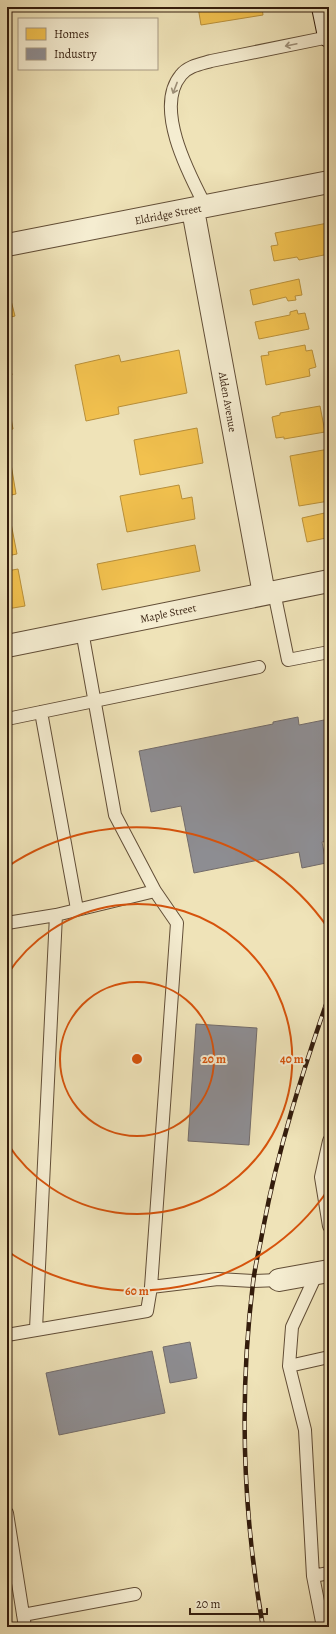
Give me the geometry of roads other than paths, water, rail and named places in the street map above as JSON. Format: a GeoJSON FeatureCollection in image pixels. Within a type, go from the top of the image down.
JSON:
{"type":"FeatureCollection","features":[{"type":"Feature","properties":{"kind":"street"},"geometry":{"type":"LineString","coordinates":[[323,7],[329,36]]}},
{"type":"Feature","properties":{"kind":"street","name":"Eldridge Street"},"geometry":{"type":"LineString","coordinates":[[7,245],[199,209],[329,182]]}},
{"type":"Feature","properties":{"kind":"street","name":"Alden Avenue"},"geometry":{"type":"LineString","coordinates":[[199,209],[269,593]]}},
{"type":"Feature","properties":{"kind":"street","name":"Maple Street"},"geometry":{"type":"LineString","coordinates":[[7,646],[329,581]]}},
{"type":"Feature","properties":{"kind":"street"},"geometry":{"type":"LineString","coordinates":[[279,1280],[323,1272]]}},
{"type":"Feature","properties":{"kind":"lane"},"geometry":{"type":"LineString","coordinates":[[199,209],[177,141],[172,118],[171,100],[174,87],[181,74],[193,66],[211,61],[329,36]]}},
{"type":"Feature","properties":{"kind":"lane"},"geometry":{"type":"LineString","coordinates":[[269,593],[288,660],[329,652]]}},
{"type":"Feature","properties":{"kind":"lane"},"geometry":{"type":"LineString","coordinates":[[7,1335],[147,1311],[151,1287],[177,923],[156,891],[116,815],[93,701],[82,631]]}},
{"type":"Feature","properties":{"kind":"lane"},"geometry":{"type":"LineString","coordinates":[[7,719],[259,667]]}},
{"type":"Feature","properties":{"kind":"lane"},"geometry":{"type":"LineString","coordinates":[[41,712],[77,909]]}},
{"type":"Feature","properties":{"kind":"lane"},"geometry":{"type":"LineString","coordinates":[[7,923],[56,915],[156,891]]}},
{"type":"Feature","properties":{"kind":"lane"},"geometry":{"type":"LineString","coordinates":[[36,1329],[56,915]]}},
{"type":"Feature","properties":{"kind":"lane"},"geometry":{"type":"LineString","coordinates":[[329,1142],[321,1177],[329,1226]]}},
{"type":"Feature","properties":{"kind":"lane"},"geometry":{"type":"LineString","coordinates":[[323,1272],[292,1327],[289,1366],[305,1430],[313,1576],[323,1627]]}},
{"type":"Feature","properties":{"kind":"lane"},"geometry":{"type":"LineString","coordinates":[[151,1287],[218,1279],[253,1281],[279,1280]]}},
{"type":"Feature","properties":{"kind":"lane"},"geometry":{"type":"LineString","coordinates":[[289,1366],[329,1358]]}},
{"type":"Feature","properties":{"kind":"lane"},"geometry":{"type":"LineString","coordinates":[[7,1513],[25,1627]]}},
{"type":"Feature","properties":{"kind":"lane"},"geometry":{"type":"LineString","coordinates":[[313,1576],[329,1573]]}},
{"type":"Feature","properties":{"kind":"lane"},"geometry":{"type":"LineString","coordinates":[[23,1615],[135,1594]]}},
{"type":"Feature","properties":{"kind":"railway"},"geometry":{"type":"LineString","coordinates":[[263,1627],[251,1542],[245,1455],[246,1369],[253,1283],[269,1199],[283,1140],[300,1082],[329,996]]}}]}
